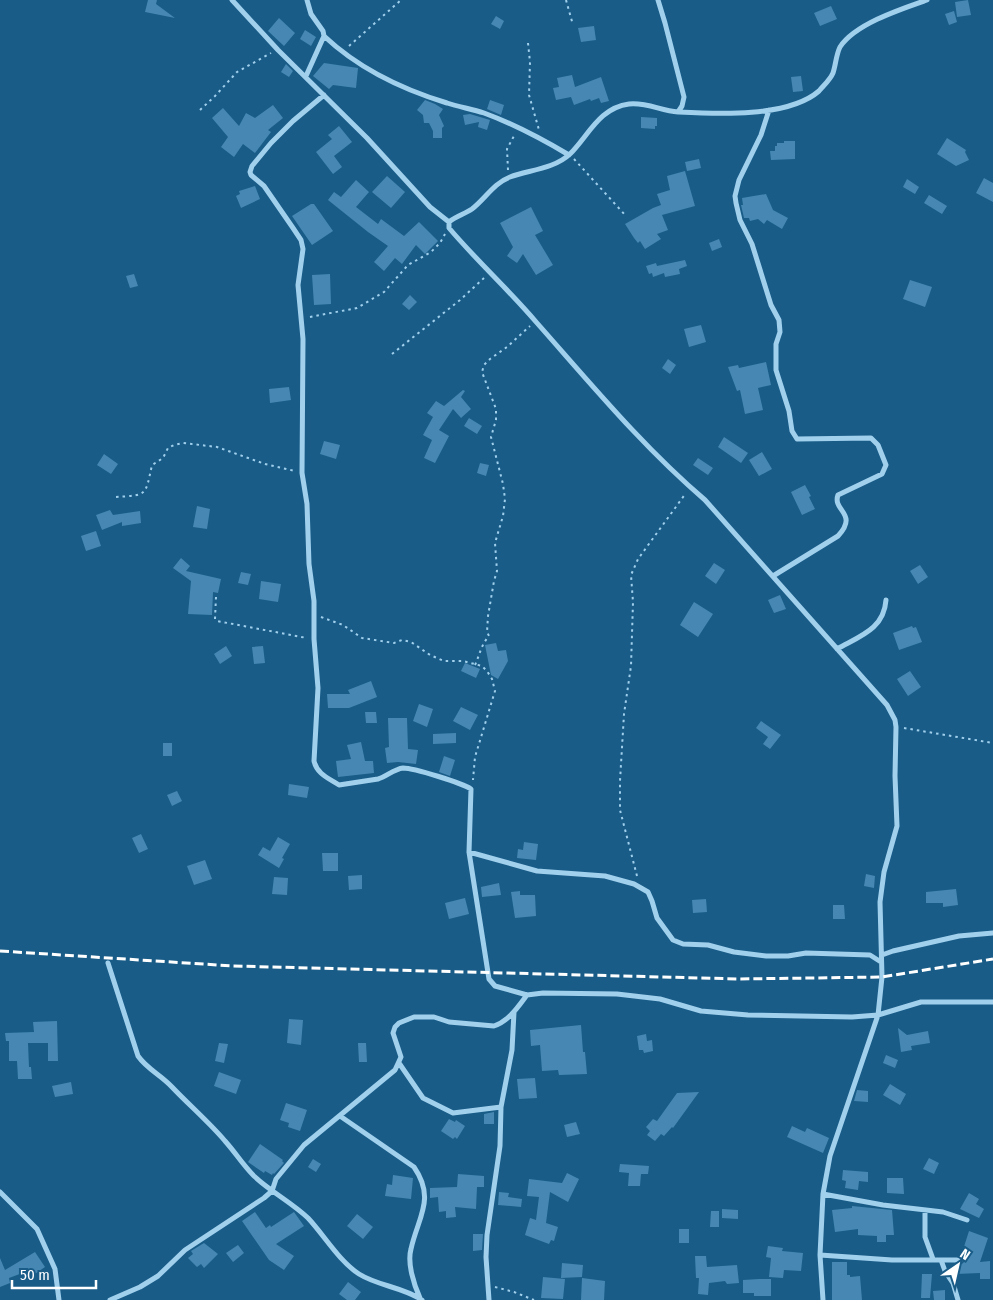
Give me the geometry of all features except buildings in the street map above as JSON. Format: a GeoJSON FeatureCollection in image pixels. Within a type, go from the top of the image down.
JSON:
{"type":"FeatureCollection","features":[{"type":"Feature","properties":{"kind":"street"},"geometry":{"type":"LineString","coordinates":[[232,0],[278,50],[368,138],[430,207],[449,225],[630,427],[705,500],[887,705],[895,720],[897,826],[884,872],[880,902],[882,962],[878,1014],[830,1156],[823,1194],[820,1255],[823,1300]]}},
{"type":"Feature","properties":{"kind":"street"},"geometry":{"type":"LineString","coordinates":[[306,0],[311,14],[323,31],[324,36],[342,53],[364,68],[397,85],[446,103],[476,110],[519,128],[569,155]]}},
{"type":"Feature","properties":{"kind":"street"},"geometry":{"type":"LineString","coordinates":[[658,0],[684,97],[678,112]]}},
{"type":"Feature","properties":{"kind":"street"},"geometry":{"type":"LineString","coordinates":[[449,225],[471,209],[492,189],[509,178],[544,168],[569,155],[595,122],[610,110],[629,104],[647,104],[666,111],[745,114],[794,103],[817,92],[827,82],[833,73],[839,49],[849,36],[872,23],[927,0]]}},
{"type":"Feature","properties":{"kind":"street"},"geometry":{"type":"LineString","coordinates":[[306,76],[324,36]]}},
{"type":"Feature","properties":{"kind":"street"},"geometry":{"type":"LineString","coordinates":[[324,95],[293,121],[271,143],[252,166],[250,172],[264,186],[300,240],[304,254],[298,285],[304,340],[302,473],[307,504],[308,564],[314,615],[318,688],[314,761],[316,768],[321,774],[339,785],[380,778],[401,768],[444,778],[466,785],[471,789],[469,852],[489,979],[495,986],[527,995],[617,994],[660,999],[701,1011],[748,1016],[852,1017],[878,1014],[921,1002],[993,1002]]}},
{"type":"Feature","properties":{"kind":"street"},"geometry":{"type":"LineString","coordinates":[[769,110],[761,135],[738,180],[736,203],[740,220],[752,244],[771,305],[780,324],[780,332],[776,344],[776,370],[792,431],[797,439],[871,438],[877,443],[886,465],[882,474],[838,494],[837,502],[845,515],[847,524],[838,536],[774,576]]}},
{"type":"Feature","properties":{"kind":"street"},"geometry":{"type":"LineString","coordinates":[[836,649],[878,624],[884,614],[886,600]]}},
{"type":"Feature","properties":{"kind":"street"},"geometry":{"type":"LineString","coordinates":[[469,852],[538,871],[605,876],[634,884],[648,892],[657,918],[673,940],[683,944],[708,945],[734,952],[766,956],[788,956],[806,953],[870,955],[882,962]]}},
{"type":"Feature","properties":{"kind":"street"},"geometry":{"type":"LineString","coordinates":[[882,955],[959,936],[993,933]]}},
{"type":"Feature","properties":{"kind":"street"},"geometry":{"type":"LineString","coordinates":[[108,964],[138,1056],[144,1065],[168,1083],[224,1140],[248,1169],[272,1191],[294,1205],[309,1219],[346,1264],[358,1274],[421,1299]]}},
{"type":"Feature","properties":{"kind":"street"},"geometry":{"type":"LineString","coordinates":[[110,1300],[140,1287],[158,1276],[185,1250],[272,1191],[276,1179],[304,1145],[395,1070],[401,1056],[394,1033],[395,1027],[399,1023],[414,1017],[434,1017],[449,1022],[494,1026],[500,1024],[514,1012],[527,995]]}},
{"type":"Feature","properties":{"kind":"street"},"geometry":{"type":"LineString","coordinates":[[489,1300],[487,1235],[500,1146],[501,1106],[512,1050],[514,1012]]}},
{"type":"Feature","properties":{"kind":"street"},"geometry":{"type":"LineString","coordinates":[[399,1063],[423,1098],[453,1113],[501,1106]]}},
{"type":"Feature","properties":{"kind":"street"},"geometry":{"type":"LineString","coordinates":[[340,1116],[414,1167],[423,1179],[422,1217],[410,1250],[413,1282],[421,1299]]}},
{"type":"Feature","properties":{"kind":"street"},"geometry":{"type":"LineString","coordinates":[[0,1192],[38,1229],[55,1269],[59,1300]]}},
{"type":"Feature","properties":{"kind":"street"},"geometry":{"type":"LineString","coordinates":[[823,1194],[883,1205],[943,1212],[967,1220]]}},
{"type":"Feature","properties":{"kind":"street"},"geometry":{"type":"LineString","coordinates":[[925,1210],[925,1237],[933,1259]]}},
{"type":"Feature","properties":{"kind":"street"},"geometry":{"type":"LineString","coordinates":[[820,1255],[892,1260],[960,1260]]}},
{"type":"Feature","properties":{"kind":"street"},"geometry":{"type":"LineString","coordinates":[[942,1260],[945,1271],[953,1283],[958,1300]]}},
{"type":"Feature","properties":{"kind":"path"},"geometry":{"type":"LineString","coordinates":[[342,53],[401,0]]}},
{"type":"Feature","properties":{"kind":"path"},"geometry":{"type":"LineString","coordinates":[[566,0],[573,25]]}},
{"type":"Feature","properties":{"kind":"path"},"geometry":{"type":"LineString","coordinates":[[528,42],[530,62],[529,94],[533,114],[542,139]]}},
{"type":"Feature","properties":{"kind":"path"},"geometry":{"type":"LineString","coordinates":[[200,110],[237,72],[278,50]]}},
{"type":"Feature","properties":{"kind":"path"},"geometry":{"type":"LineString","coordinates":[[509,178],[507,149],[519,128]]}},
{"type":"Feature","properties":{"kind":"path"},"geometry":{"type":"LineString","coordinates":[[569,155],[626,216]]}},
{"type":"Feature","properties":{"kind":"path"},"geometry":{"type":"LineString","coordinates":[[302,318],[357,308],[384,292],[408,265],[431,252],[440,243],[449,225]]}},
{"type":"Feature","properties":{"kind":"path"},"geometry":{"type":"LineString","coordinates":[[392,354],[460,300],[490,272]]}},
{"type":"Feature","properties":{"kind":"path"},"geometry":{"type":"LineString","coordinates":[[475,665],[482,645],[489,636],[487,632],[488,616],[497,571],[495,543],[503,516],[505,499],[491,437],[496,420],[496,409],[482,372],[484,365],[490,359],[507,347],[535,321]]}},
{"type":"Feature","properties":{"kind":"path"},"geometry":{"type":"LineString","coordinates":[[116,497],[140,495],[145,492],[152,465],[163,458],[168,448],[174,444],[183,443],[217,447],[265,464],[302,473]]}},
{"type":"Feature","properties":{"kind":"path"},"geometry":{"type":"LineString","coordinates":[[641,888],[620,810],[624,714],[631,657],[634,602],[631,575],[638,559],[690,487]]}},
{"type":"Feature","properties":{"kind":"path"},"geometry":{"type":"LineString","coordinates":[[216,597],[215,618],[217,621],[314,640]]}},
{"type":"Feature","properties":{"kind":"path"},"geometry":{"type":"LineString","coordinates":[[314,615],[342,625],[362,638],[394,643],[402,640],[411,642],[430,655],[444,661],[464,661],[482,666],[487,670],[495,691],[475,757],[471,789]]}},
{"type":"Feature","properties":{"kind":"path"},"geometry":{"type":"LineString","coordinates":[[896,726],[993,743]]}},
{"type":"Feature","properties":{"kind":"path"},"geometry":{"type":"LineString","coordinates":[[488,1286],[514,1292],[534,1300]]}},
{"type":"Feature","properties":{"kind":"railway"},"geometry":{"type":"LineString","coordinates":[[0,951],[233,966],[739,979],[882,977],[993,959]]}}]}
